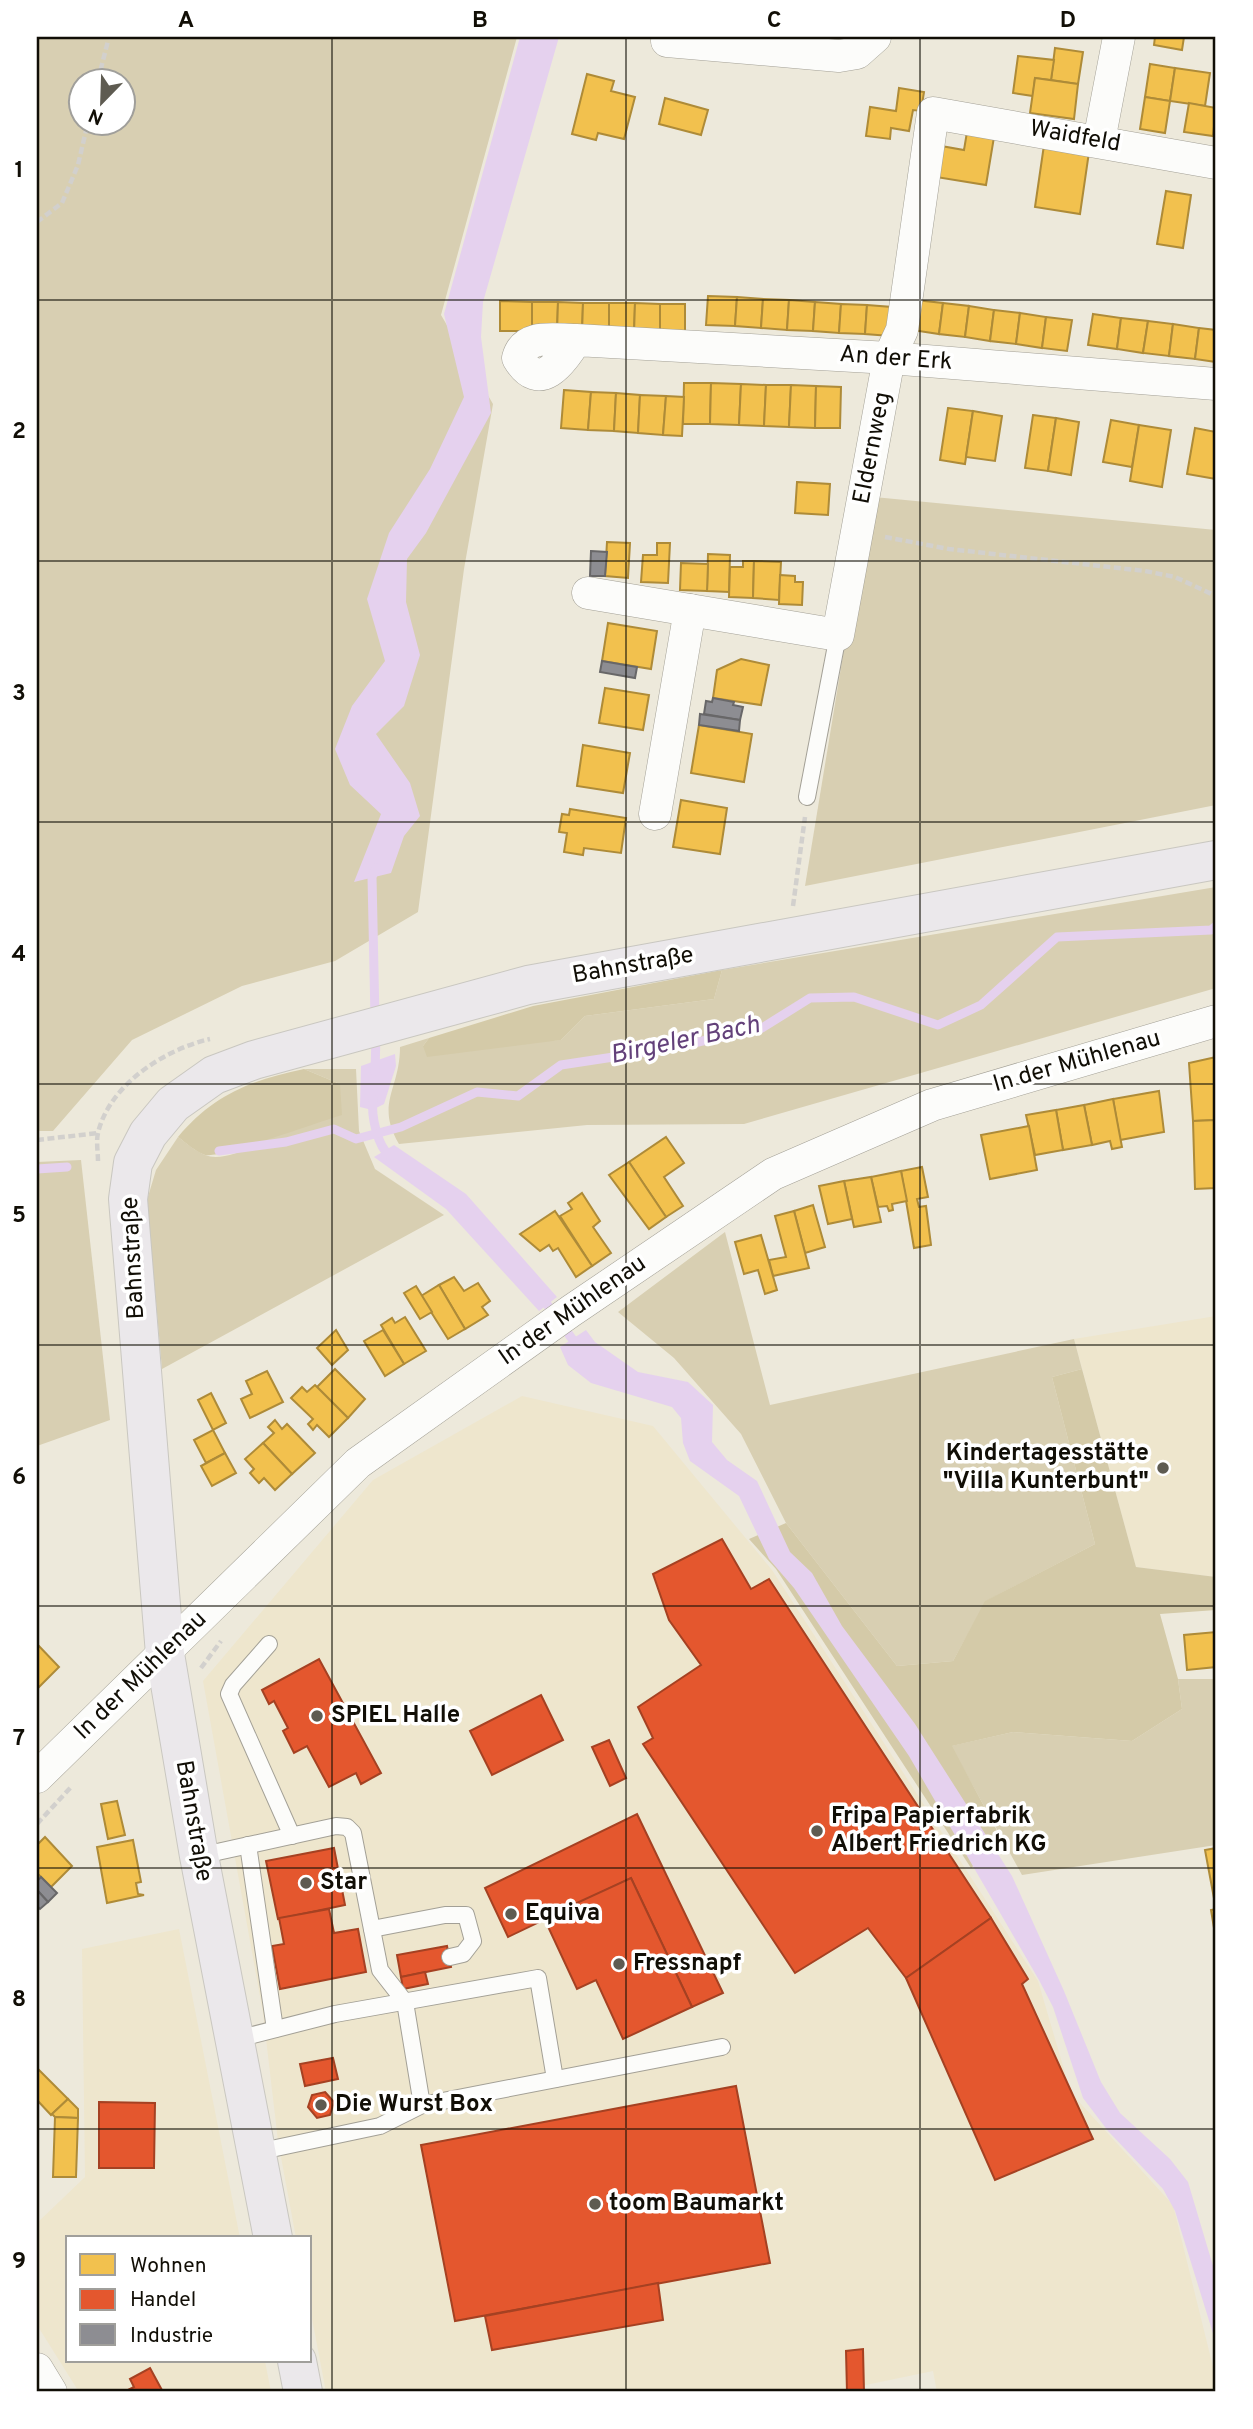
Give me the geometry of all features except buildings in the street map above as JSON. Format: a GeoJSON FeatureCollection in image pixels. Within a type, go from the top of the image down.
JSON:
{"type":"FeatureCollection","features":[{"type":"Feature","properties":{"kind":"main road","name":"Bahnstraße"},"geometry":{"type":"LineString","coordinates":[[273,2236],[199,1856],[166,1654],[128,1199],[133,1163],[148,1134],[173,1104],[214,1075],[355,1030],[528,985],[1216,860]]}},
{"type":"Feature","properties":{"kind":"main road"},"geometry":{"type":"LineString","coordinates":[[297,2362],[303,2392]]}},
{"type":"Feature","properties":{"kind":"street"},"geometry":{"type":"LineString","coordinates":[[667,41],[839,56],[857,53],[875,37]]}},
{"type":"Feature","properties":{"kind":"street"},"geometry":{"type":"LineString","coordinates":[[1100,141],[1119,37]]}},
{"type":"Feature","properties":{"kind":"street","name":"Waidfeld"},"geometry":{"type":"LineString","coordinates":[[933,113],[1216,163]]}},
{"type":"Feature","properties":{"kind":"street","name":"Eldernweg"},"geometry":{"type":"LineString","coordinates":[[838,635],[889,358],[902,330],[933,113]]}},
{"type":"Feature","properties":{"kind":"street","name":"An der Erk"},"geometry":{"type":"LineString","coordinates":[[576,340],[889,358],[1216,384]]}},
{"type":"Feature","properties":{"kind":"street"},"geometry":{"type":"LineString","coordinates":[[588,593],[838,635]]}},
{"type":"Feature","properties":{"kind":"street"},"geometry":{"type":"LineString","coordinates":[[655,814],[690,610]]}},
{"type":"Feature","properties":{"kind":"street","name":"In der Mühlenau"},"geometry":{"type":"LineString","coordinates":[[37,1777],[358,1464],[561,1319],[773,1174],[932,1105],[1216,1021]]}},
{"type":"Feature","properties":{"kind":"street"},"geometry":{"type":"LineString","coordinates":[[37,2369],[51,2392]]}},
{"type":"Feature","properties":{"kind":"lane"},"geometry":{"type":"LineString","coordinates":[[807,797],[838,635]]}},
{"type":"Feature","properties":{"kind":"lane"},"geometry":{"type":"LineString","coordinates":[[269,1644],[233,1685],[229,1694],[292,1836]]}},
{"type":"Feature","properties":{"kind":"lane"},"geometry":{"type":"LineString","coordinates":[[199,1856],[336,1826],[347,1827],[353,1833],[380,1970],[405,2002],[422,2105]]}},
{"type":"Feature","properties":{"kind":"lane"},"geometry":{"type":"LineString","coordinates":[[248,1845],[275,2029]]}},
{"type":"Feature","properties":{"kind":"lane"},"geometry":{"type":"LineString","coordinates":[[372,1929],[445,1915],[466,1915],[473,1941],[463,1954],[450,1956]]}},
{"type":"Feature","properties":{"kind":"lane"},"geometry":{"type":"LineString","coordinates":[[380,1970],[397,1967]]}},
{"type":"Feature","properties":{"kind":"lane"},"geometry":{"type":"LineString","coordinates":[[233,2040],[405,2002],[538,1978],[555,2079]]}},
{"type":"Feature","properties":{"kind":"lane"},"geometry":{"type":"LineString","coordinates":[[257,2152],[380,2126],[422,2105],[722,2047]]}},
{"type":"Feature","properties":{"kind":"path"},"geometry":{"type":"LineString","coordinates":[[102,66],[109,37]]}},
{"type":"Feature","properties":{"kind":"path"},"geometry":{"type":"LineString","coordinates":[[37,222],[62,202],[78,165],[85,136]]}},
{"type":"Feature","properties":{"kind":"path"},"geometry":{"type":"LineString","coordinates":[[857,532],[949,549],[1158,573],[1175,577],[1216,596]]}},
{"type":"Feature","properties":{"kind":"path"},"geometry":{"type":"LineString","coordinates":[[793,907],[807,797]]}},
{"type":"Feature","properties":{"kind":"path"},"geometry":{"type":"LineString","coordinates":[[37,1140],[98,1133]]}},
{"type":"Feature","properties":{"kind":"path"},"geometry":{"type":"LineString","coordinates":[[37,1824],[69,1793],[75,1776]]}},
{"type":"Feature","properties":{"kind":"shaded area"},"geometry":{"type":"Polygon","coordinates":[[[37,37],[517,37],[441,315],[493,404],[464,569],[418,912],[335,961],[242,986],[132,1040],[53,1131],[37,1131],[37,37]]]}},
{"type":"Feature","properties":{"kind":"shaded area"},"geometry":{"type":"Polygon","coordinates":[[[520,37],[559,37],[483,302],[481,337],[491,413],[426,533],[407,559],[406,602],[420,655],[404,706],[376,734],[410,783],[420,816],[404,836],[391,873],[354,882],[381,814],[350,785],[335,749],[352,706],[385,661],[367,599],[389,533],[430,469],[464,397],[444,314],[520,37]]]}},
{"type":"Feature","properties":{"kind":"shaded area"},"geometry":{"type":"Polygon","coordinates":[[[874,497],[1216,530],[1216,805],[805,886],[847,631],[874,497]]]}},
{"type":"Feature","properties":{"kind":"shaded area"},"geometry":{"type":"Polygon","coordinates":[[[1216,887],[1216,988],[744,1124],[587,1125],[399,1144],[392,1130],[389,1107],[400,1047],[429,1038],[423,1046],[561,1040],[585,1016],[714,999],[722,970],[1216,887]]]}},
{"type":"Feature","properties":{"kind":"shaded area"},"geometry":{"type":"Polygon","coordinates":[[[722,970],[714,999],[585,1016],[561,1040],[427,1057],[423,1046],[429,1038],[533,1006],[722,970]]]}},
{"type":"Feature","properties":{"kind":"shaded area"},"geometry":{"type":"Polygon","coordinates":[[[395,1054],[396,1066],[384,1104],[372,1110],[360,1107],[361,1066],[395,1054]]]}},
{"type":"Feature","properties":{"kind":"shaded area"},"geometry":{"type":"Polygon","coordinates":[[[304,1069],[356,1069],[359,1131],[375,1169],[444,1215],[162,1369],[147,1200],[156,1170],[178,1137],[205,1155],[220,1157],[237,1153],[276,1132],[340,1084],[304,1069]]]}},
{"type":"Feature","properties":{"kind":"shaded area"},"geometry":{"type":"Polygon","coordinates":[[[304,1069],[340,1084],[342,1115],[213,1155],[202,1154],[178,1137],[205,1110],[234,1091],[267,1078],[304,1069]]]}},
{"type":"Feature","properties":{"kind":"shaded area"},"geometry":{"type":"Polygon","coordinates":[[[394,1145],[466,1194],[557,1297],[539,1311],[446,1209],[374,1157],[394,1145]]]}},
{"type":"Feature","properties":{"kind":"shaded area"},"geometry":{"type":"Polygon","coordinates":[[[81,1160],[110,1420],[37,1446],[37,1162],[81,1160]]]}},
{"type":"Feature","properties":{"kind":"shaded area"},"geometry":{"type":"Polygon","coordinates":[[[725,1232],[770,1405],[1074,1339],[1082,1369],[1052,1377],[1095,1544],[986,1601],[953,1661],[897,1666],[786,1523],[741,1434],[674,1358],[618,1312],[725,1232]]]}},
{"type":"Feature","properties":{"kind":"shaded area","name":"Kindertagesstätte \"Villa Kunterbunt\""},"geometry":{"type":"Polygon","coordinates":[[[1216,1316],[1216,1577],[1136,1567],[1074,1339],[1216,1316]]]}},
{"type":"Feature","properties":{"kind":"shaded area"},"geometry":{"type":"Polygon","coordinates":[[[586,1330],[595,1342],[638,1372],[688,1382],[713,1405],[712,1442],[727,1460],[757,1481],[790,1552],[812,1573],[842,1626],[915,1724],[1012,1876],[1064,1991],[1101,2082],[1120,2113],[1170,2159],[1188,2182],[1216,2276],[1216,2343],[1175,2211],[1163,2189],[1108,2131],[1083,2098],[1053,2007],[909,1756],[794,1588],[769,1559],[739,1496],[690,1461],[683,1443],[681,1418],[672,1407],[591,1383],[568,1365],[560,1347],[586,1330]]]}},
{"type":"Feature","properties":{"kind":"shaded area"},"geometry":{"type":"Polygon","coordinates":[[[1082,1369],[1136,1567],[1216,1577],[1216,1610],[1160,1614],[1178,1679],[1182,1709],[1132,1741],[1013,1732],[952,1746],[1002,1840],[971,1868],[776,1569],[749,1539],[786,1523],[897,1666],[953,1661],[985,1601],[1095,1544],[1052,1377],[1082,1369]]]}},
{"type":"Feature","properties":{"kind":"shaded area"},"geometry":{"type":"Polygon","coordinates":[[[522,1396],[653,1426],[772,1570],[1038,1981],[1071,2093],[1173,2205],[1216,2379],[1216,2392],[937,2392],[933,2371],[832,2392],[326,2392],[312,2318],[312,2236],[296,2236],[278,2141],[263,2013],[203,1681],[373,1480],[522,1396]]]}},
{"type":"Feature","properties":{"kind":"shaded area"},"geometry":{"type":"Polygon","coordinates":[[[1178,1679],[1216,1679],[1216,1845],[1022,1875],[951,1746],[1013,1732],[1132,1741],[1182,1709],[1178,1679]]]}},
{"type":"Feature","properties":{"kind":"shaded area"},"geometry":{"type":"Polygon","coordinates":[[[179,1929],[240,2236],[66,2236],[66,2362],[265,2362],[271,2392],[79,2392],[37,2325],[37,2223],[85,2177],[82,1949],[179,1929]]]}},
{"type":"Feature","properties":{"kind":"waterway"},"geometry":{"type":"LineString","coordinates":[[375,1018],[372,877],[376,868]]}},
{"type":"Feature","properties":{"kind":"waterway","name":"Birgeler Bach"},"geometry":{"type":"LineString","coordinates":[[219,1151],[286,1142],[334,1129],[356,1139],[401,1127],[477,1092],[518,1096],[561,1065],[666,1049],[762,1028],[810,998],[854,997],[938,1025],[981,1005],[1057,937],[1211,930],[1216,926]]}},
{"type":"Feature","properties":{"kind":"waterway"},"geometry":{"type":"LineString","coordinates":[[375,1071],[376,1036]]}},
{"type":"Feature","properties":{"kind":"waterway"},"geometry":{"type":"LineString","coordinates":[[373,1099],[376,1130],[390,1156]]}},
{"type":"Feature","properties":{"kind":"waterway","name":"Birgeler Bach"},"geometry":{"type":"LineString","coordinates":[[37,1169],[67,1167]]}},
{"type":"Feature","properties":{"kind":"waterway"},"geometry":{"type":"LineString","coordinates":[[541,1296],[578,1347]]}},
{"type":"Feature","properties":{"kind":"place","name":"Kindertagesstätte \"Villa Kunterbunt\""},"geometry":{"type":"Point","coordinates":[1163,1468]}},
{"type":"Feature","properties":{"kind":"place","name":"SPIEL Halle"},"geometry":{"type":"Point","coordinates":[317,1716]}},
{"type":"Feature","properties":{"kind":"place","name":"Fripa Papierfabrik Albert Friedrich KG"},"geometry":{"type":"Point","coordinates":[817,1831]}},
{"type":"Feature","properties":{"kind":"place","name":"Star"},"geometry":{"type":"Point","coordinates":[306,1883]}},
{"type":"Feature","properties":{"kind":"place","name":"Equiva"},"geometry":{"type":"Point","coordinates":[511,1914]}},
{"type":"Feature","properties":{"kind":"place","name":"Fressnapf"},"geometry":{"type":"Point","coordinates":[619,1964]}},
{"type":"Feature","properties":{"kind":"place","name":"Die Wurst Box"},"geometry":{"type":"Point","coordinates":[321,2105]}},
{"type":"Feature","properties":{"kind":"place","name":"toom Baumarkt"},"geometry":{"type":"Point","coordinates":[595,2204]}}]}
